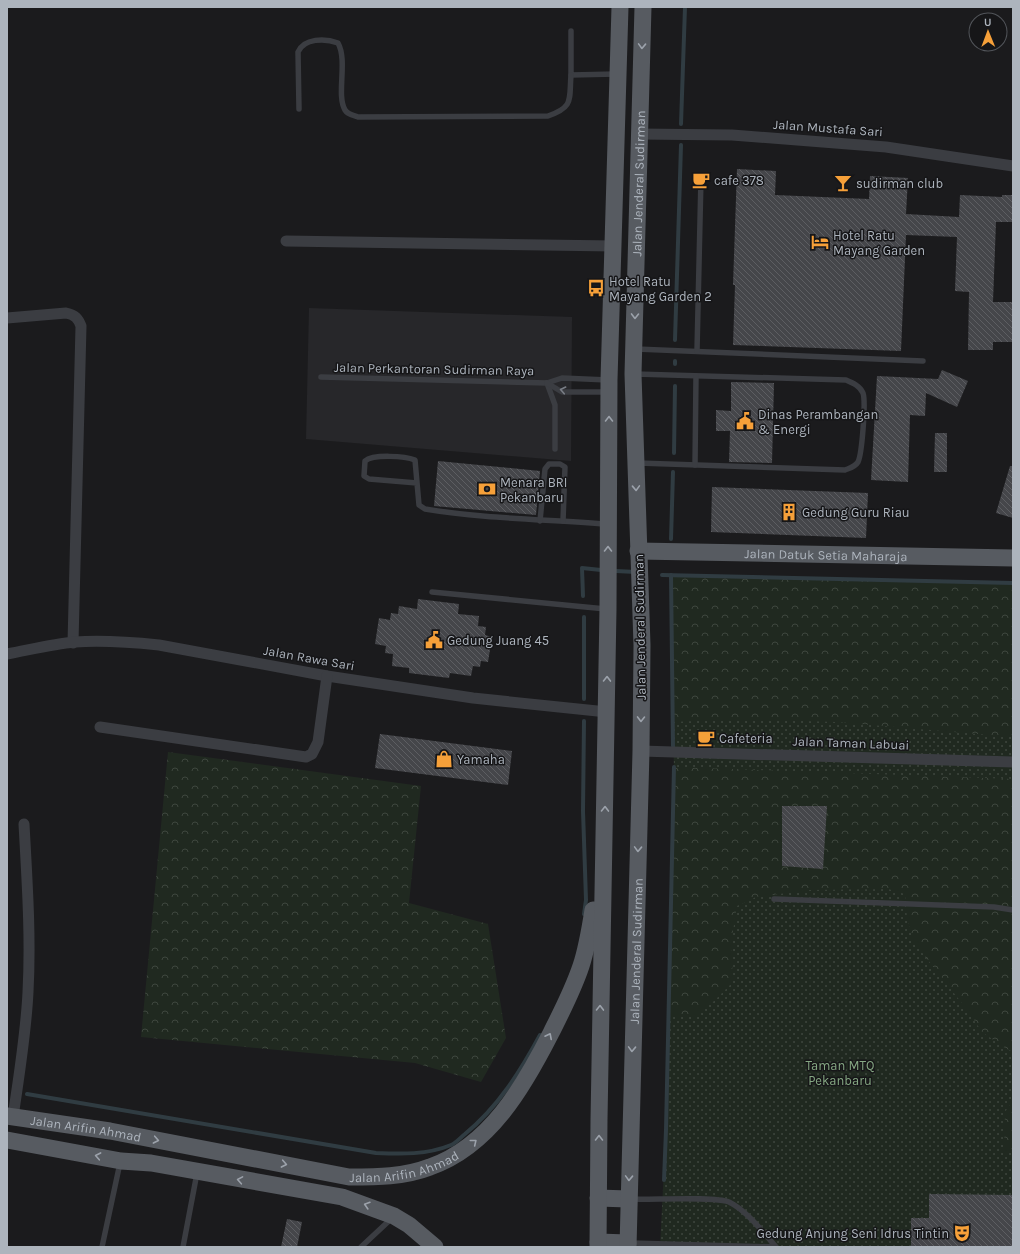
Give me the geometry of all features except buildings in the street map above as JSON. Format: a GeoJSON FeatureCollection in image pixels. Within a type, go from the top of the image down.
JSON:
{"type":"FeatureCollection","features":[{"type":"Feature","properties":{"kind":"main road","name":"Jalan Jenderal Sudirman"},"geometry":{"type":"LineString","coordinates":[[598,1245],[602,905],[605,848],[607,712],[609,386],[620,7]]}},
{"type":"Feature","properties":{"kind":"main road","name":"Jalan Jenderal Sudirman"},"geometry":{"type":"LineString","coordinates":[[628,1245],[641,751],[642,645],[633,374],[643,7]]}},
{"type":"Feature","properties":{"kind":"main road","name":"Jalan Datuk Setia Maharaja"},"geometry":{"type":"LineString","coordinates":[[638,551],[1013,558]]}},
{"type":"Feature","properties":{"kind":"main road","name":"Jalan Arifin Ahmad"},"geometry":{"type":"LineString","coordinates":[[10,1116],[110,1131],[349,1177],[389,1176],[430,1168],[469,1146],[505,1111],[544,1046],[569,998],[581,966],[589,939],[605,848]]}},
{"type":"Feature","properties":{"kind":"main road","name":"Jalan Arifin Ahmad"},"geometry":{"type":"LineString","coordinates":[[7,1140],[120,1161],[151,1163],[342,1198],[379,1209],[394,1216],[409,1225],[435,1247]]}},
{"type":"Feature","properties":{"kind":"main road"},"geometry":{"type":"LineString","coordinates":[[598,1198],[628,1200]]}},
{"type":"Feature","properties":{"kind":"main road"},"geometry":{"type":"LineString","coordinates":[[598,1245],[628,1245]]}},
{"type":"Feature","properties":{"kind":"street","name":"Jalan Mustafa Sari"},"geometry":{"type":"LineString","coordinates":[[639,134],[732,135],[842,143],[886,147],[1013,166]]}},
{"type":"Feature","properties":{"kind":"street"},"geometry":{"type":"LineString","coordinates":[[286,241],[614,246]]}},
{"type":"Feature","properties":{"kind":"street"},"geometry":{"type":"LineString","coordinates":[[7,318],[66,313],[74,315],[81,326],[73,643]]}},
{"type":"Feature","properties":{"kind":"street","name":"Jalan Rawa Sari"},"geometry":{"type":"LineString","coordinates":[[7,654],[73,643],[108,641],[159,645],[327,676],[473,698],[607,712]]}},
{"type":"Feature","properties":{"kind":"street"},"geometry":{"type":"LineString","coordinates":[[100,727],[306,757],[312,754],[318,742],[327,676]]}},
{"type":"Feature","properties":{"kind":"street","name":"Jalan Taman Labuai"},"geometry":{"type":"LineString","coordinates":[[641,751],[1013,762]]}},
{"type":"Feature","properties":{"kind":"street"},"geometry":{"type":"LineString","coordinates":[[10,1116],[26,1027],[28,992],[28,896],[24,824]]}},
{"type":"Feature","properties":{"kind":"lane"},"geometry":{"type":"LineString","coordinates":[[299,109],[298,52],[300,45],[305,42],[326,41],[338,43],[341,48],[343,76],[342,101],[344,110],[349,114],[358,117],[548,116],[565,108],[569,103],[571,75],[570,31]]}},
{"type":"Feature","properties":{"kind":"lane"},"geometry":{"type":"LineString","coordinates":[[571,75],[618,74]]}},
{"type":"Feature","properties":{"kind":"lane"},"geometry":{"type":"LineString","coordinates":[[697,351],[701,178]]}},
{"type":"Feature","properties":{"kind":"lane"},"geometry":{"type":"LineString","coordinates":[[634,349],[923,361]]}},
{"type":"Feature","properties":{"kind":"lane"},"geometry":{"type":"LineString","coordinates":[[633,374],[846,380],[856,384],[863,393],[865,408],[858,462],[852,468],[845,470],[636,463]]}},
{"type":"Feature","properties":{"kind":"lane"},"geometry":{"type":"LineString","coordinates":[[695,465],[696,376]]}},
{"type":"Feature","properties":{"kind":"lane","name":"Jalan Perkantoran Sudirman Raya"},"geometry":{"type":"LineString","coordinates":[[321,377],[546,383],[562,378],[609,386]]}},
{"type":"Feature","properties":{"kind":"lane"},"geometry":{"type":"LineString","coordinates":[[546,383],[555,405],[555,449]]}},
{"type":"Feature","properties":{"kind":"lane","name":"Jalan Perkantoran Sudirman Raya"},"geometry":{"type":"LineString","coordinates":[[546,383],[562,392],[609,386]]}},
{"type":"Feature","properties":{"kind":"lane"},"geometry":{"type":"LineString","coordinates":[[417,483],[369,479],[364,476],[365,461],[369,458],[376,457],[413,459],[416,462],[419,505],[424,509],[496,519],[608,524]]}},
{"type":"Feature","properties":{"kind":"lane"},"geometry":{"type":"LineString","coordinates":[[540,521],[545,469],[549,464],[554,463],[565,467],[563,521]]}},
{"type":"Feature","properties":{"kind":"lane"},"geometry":{"type":"LineString","coordinates":[[432,592],[608,609]]}},
{"type":"Feature","properties":{"kind":"lane"},"geometry":{"type":"LineString","coordinates":[[774,899],[994,907],[1013,910]]}},
{"type":"Feature","properties":{"kind":"lane"},"geometry":{"type":"LineString","coordinates":[[102,1247],[120,1161]]}},
{"type":"Feature","properties":{"kind":"lane"},"geometry":{"type":"LineString","coordinates":[[183,1247],[197,1172]]}},
{"type":"Feature","properties":{"kind":"lane"},"geometry":{"type":"LineString","coordinates":[[628,1200],[713,1200],[729,1202],[763,1232],[776,1247]]}},
{"type":"Feature","properties":{"kind":"lane"},"geometry":{"type":"LineString","coordinates":[[361,1247],[394,1216]]}},
{"type":"Feature","properties":{"kind":"lane"},"geometry":{"type":"LineString","coordinates":[[628,1245],[776,1247]]}},
{"type":"Feature","properties":{"kind":"shaded area"},"geometry":{"type":"Polygon","coordinates":[[[309,308],[572,317],[571,461],[306,439],[309,308]]]}},
{"type":"Feature","properties":{"kind":"green space","name":"Taman MTQ Pekanbaru"},"geometry":{"type":"Polygon","coordinates":[[[671,575],[1013,583],[1013,1247],[660,1247],[666,1130],[674,772],[671,575]]]}},
{"type":"Feature","properties":{"kind":"green space"},"geometry":{"type":"Polygon","coordinates":[[[671,575],[1013,583],[1013,737],[836,722],[742,719],[672,722],[671,575]]]}},
{"type":"Feature","properties":{"kind":"green space"},"geometry":{"type":"Polygon","coordinates":[[[168,752],[421,786],[409,903],[488,924],[506,1038],[481,1082],[415,1063],[141,1037],[168,752]]]}},
{"type":"Feature","properties":{"kind":"green space"},"geometry":{"type":"Polygon","coordinates":[[[674,767],[1013,779],[1013,1052],[982,1032],[968,1011],[913,941],[907,918],[905,894],[888,889],[810,890],[756,897],[737,906],[731,943],[733,982],[714,1001],[695,1016],[669,1017],[674,767]]]}},
{"type":"Feature","properties":{"kind":"green space"},"geometry":{"type":"Polygon","coordinates":[[[1013,1100],[1013,1153],[1004,1152],[1005,1112],[1013,1100]]]}},
{"type":"Feature","properties":{"kind":"waterway"},"geometry":{"type":"LineString","coordinates":[[681,124],[685,7]]}},
{"type":"Feature","properties":{"kind":"waterway"},"geometry":{"type":"LineString","coordinates":[[675,340],[681,145]]}},
{"type":"Feature","properties":{"kind":"waterway"},"geometry":{"type":"LineString","coordinates":[[674,453],[675,386]]}},
{"type":"Feature","properties":{"kind":"waterway"},"geometry":{"type":"LineString","coordinates":[[671,539],[673,472]]}},
{"type":"Feature","properties":{"kind":"waterway"},"geometry":{"type":"LineString","coordinates":[[583,596],[582,568],[601,570]]}},
{"type":"Feature","properties":{"kind":"waterway"},"geometry":{"type":"LineString","coordinates":[[616,571],[636,572]]}},
{"type":"Feature","properties":{"kind":"waterway"},"geometry":{"type":"LineString","coordinates":[[662,575],[1013,583]]}},
{"type":"Feature","properties":{"kind":"waterway"},"geometry":{"type":"LineString","coordinates":[[671,575],[673,746]]}},
{"type":"Feature","properties":{"kind":"waterway"},"geometry":{"type":"LineString","coordinates":[[584,617],[584,699]]}},
{"type":"Feature","properties":{"kind":"waterway"},"geometry":{"type":"LineString","coordinates":[[584,721],[583,811],[586,900],[584,914]]}},
{"type":"Feature","properties":{"kind":"waterway"},"geometry":{"type":"LineString","coordinates":[[664,1180],[674,767]]}},
{"type":"Feature","properties":{"kind":"waterway"},"geometry":{"type":"LineString","coordinates":[[27,1094],[376,1153],[404,1154],[433,1151],[453,1144],[477,1124],[498,1101],[516,1075],[540,1035]]}},
{"type":"Feature","properties":{"kind":"place","name":"cafe 378"},"geometry":{"type":"Point","coordinates":[701,180]}},
{"type":"Feature","properties":{"kind":"place","name":"sudirman club"},"geometry":{"type":"Point","coordinates":[843,183]}},
{"type":"Feature","properties":{"kind":"place","name":"Hotel Ratu Mayang Garden"},"geometry":{"type":"Point","coordinates":[820,242]}},
{"type":"Feature","properties":{"kind":"place","name":"Hotel Ratu Mayang Garden 2"},"geometry":{"type":"Point","coordinates":[596,288]}},
{"type":"Feature","properties":{"kind":"place","name":"Dinas Perambangan & Energi"},"geometry":{"type":"Point","coordinates":[745,421]}},
{"type":"Feature","properties":{"kind":"place","name":"Menara BRI Pekanbaru"},"geometry":{"type":"Point","coordinates":[487,489]}},
{"type":"Feature","properties":{"kind":"place","name":"Gedung Guru Riau"},"geometry":{"type":"Point","coordinates":[789,512]}},
{"type":"Feature","properties":{"kind":"place","name":"Gedung Juang 45"},"geometry":{"type":"Point","coordinates":[434,640]}},
{"type":"Feature","properties":{"kind":"place","name":"Cafeteria"},"geometry":{"type":"Point","coordinates":[706,738]}},
{"type":"Feature","properties":{"kind":"place","name":"Yamaha"},"geometry":{"type":"Point","coordinates":[444,759]}},
{"type":"Feature","properties":{"kind":"place","name":"Gedung Anjung Seni Idrus Tintin"},"geometry":{"type":"Point","coordinates":[962,1233]}}]}
